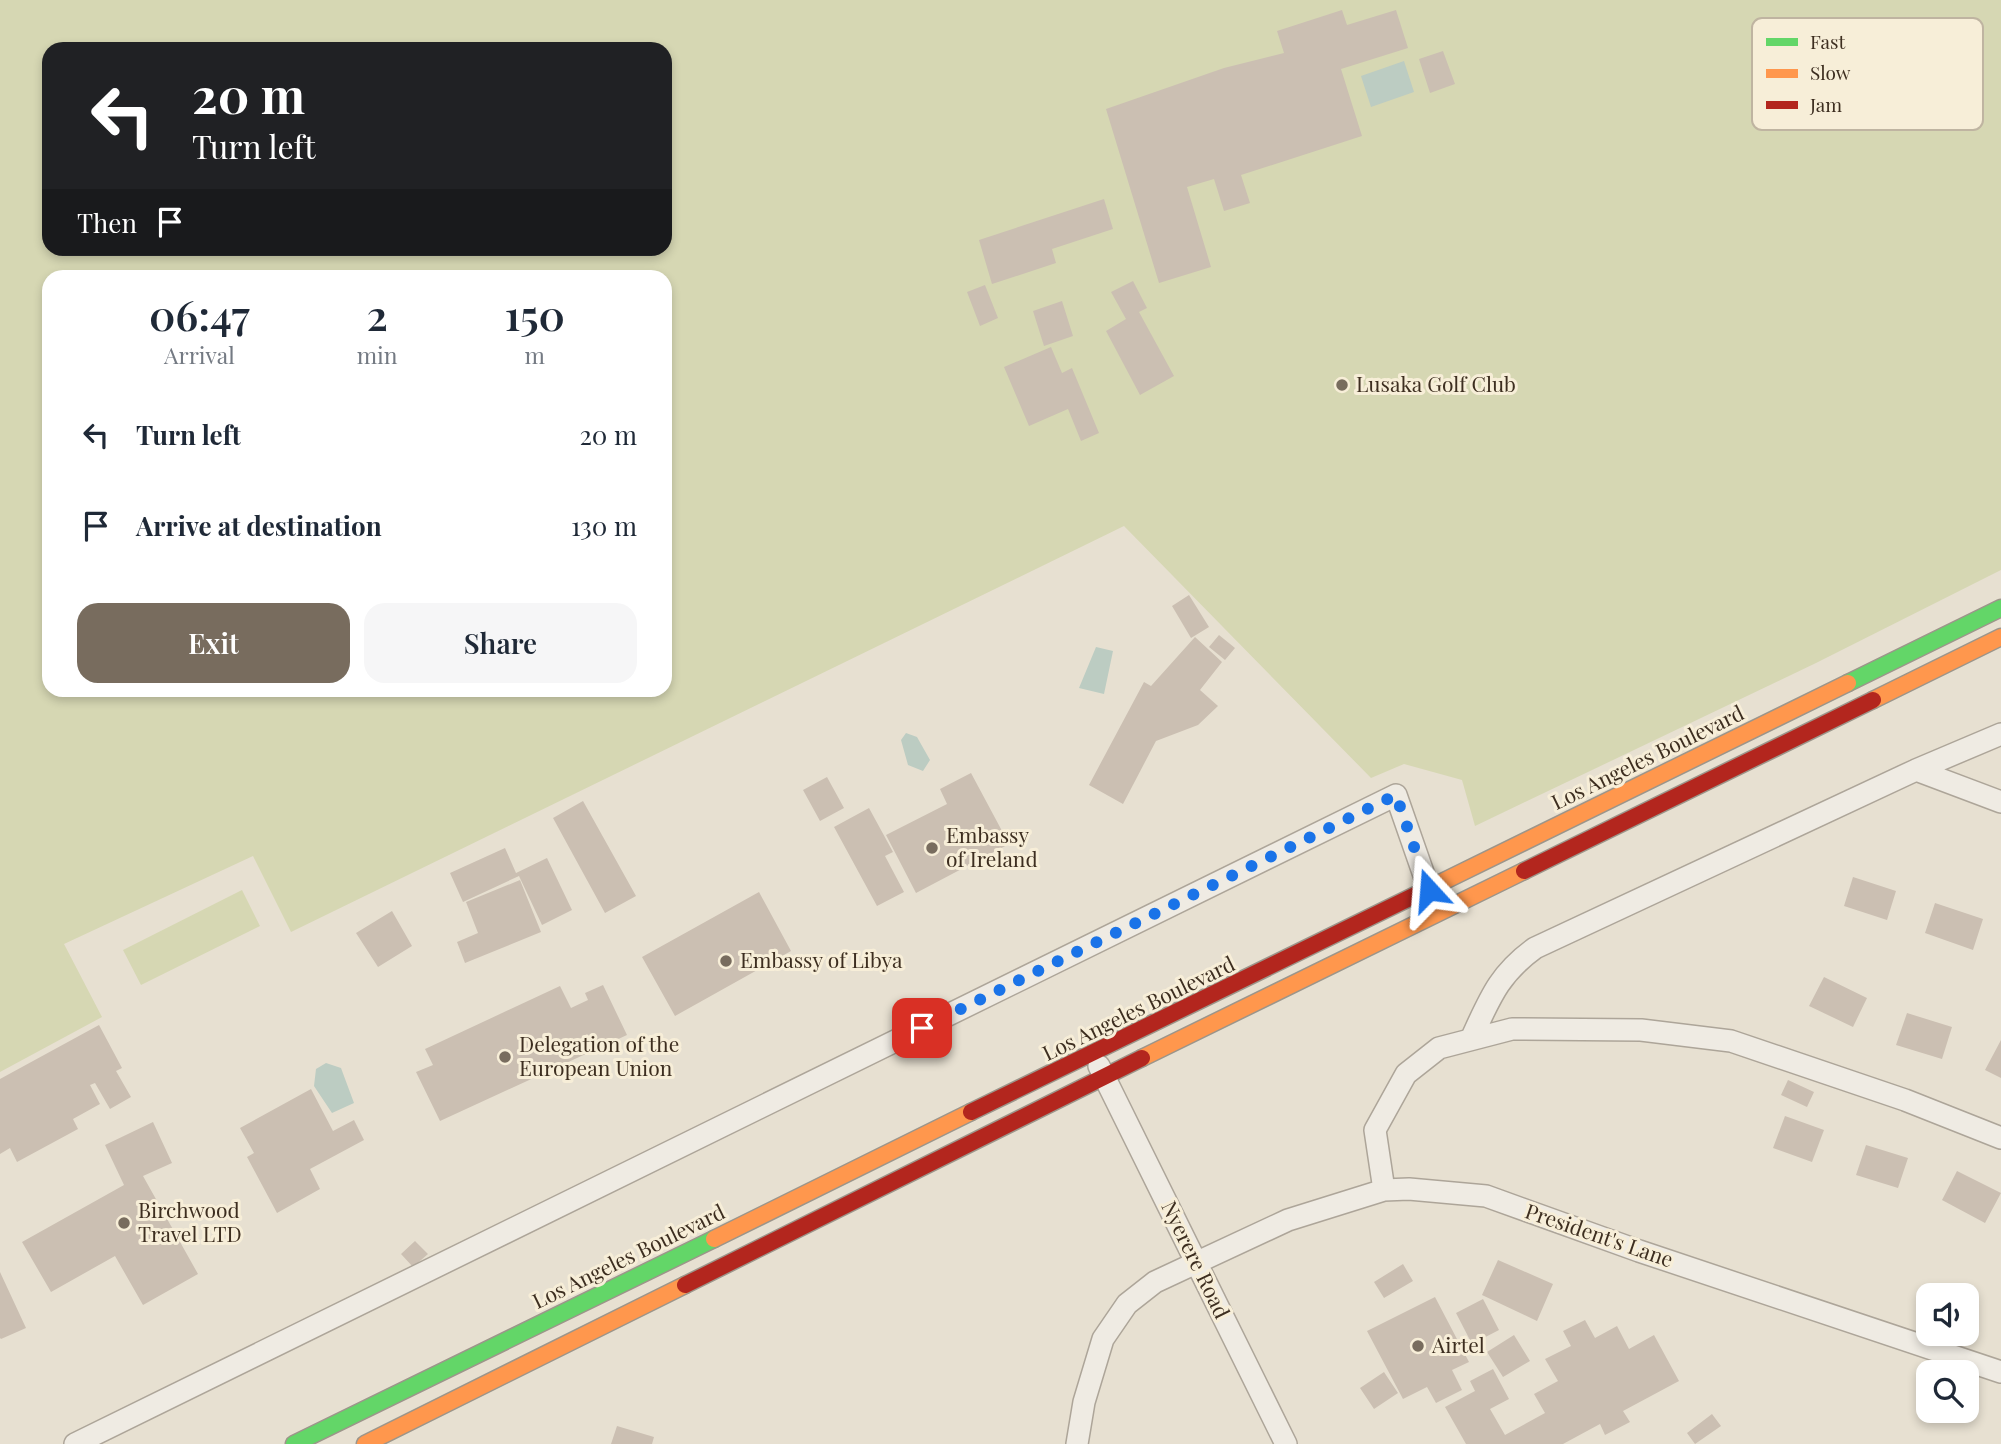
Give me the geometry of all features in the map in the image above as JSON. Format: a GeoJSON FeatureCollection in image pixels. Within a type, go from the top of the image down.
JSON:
{"type":"FeatureCollection","features":[{"type":"Feature","properties":{"kind":"main road","name":"Los Angeles Boulevard"},"geometry":{"type":"LineString","coordinates":[[294,1444],[2001,608]]}},
{"type":"Feature","properties":{"kind":"main road"},"geometry":{"type":"LineString","coordinates":[[365,1444],[1104,1077],[2001,637]]}},
{"type":"Feature","properties":{"kind":"street"},"geometry":{"type":"LineString","coordinates":[[1472,1037],[1494,988],[1511,966],[1535,948],[1916,770],[2001,734]]}},
{"type":"Feature","properties":{"kind":"street"},"geometry":{"type":"LineString","coordinates":[[1916,770],[2001,802]]}},
{"type":"Feature","properties":{"kind":"street"},"geometry":{"type":"LineString","coordinates":[[75,1444],[1396,795],[1438,915]]}},
{"type":"Feature","properties":{"kind":"street"},"geometry":{"type":"LineString","coordinates":[[1384,1190],[1375,1130],[1406,1073],[1439,1048],[1472,1037],[1512,1029],[1641,1030],[1731,1041],[1905,1100],[2001,1138]]}},
{"type":"Feature","properties":{"kind":"street","name":"Nyerere Road"},"geometry":{"type":"LineString","coordinates":[[1093,1055],[1286,1444]]}},
{"type":"Feature","properties":{"kind":"street","name":"President's Lane"},"geometry":{"type":"LineString","coordinates":[[1077,1444],[1084,1402],[1103,1339],[1127,1304],[1155,1283],[1288,1220],[1384,1190],[1409,1189],[1486,1196],[1639,1251],[2001,1372]]}},
{"type":"Feature","properties":{"kind":"green space","name":"Lusaka Golf Club"},"geometry":{"type":"Polygon","coordinates":[[[0,0],[2001,0],[2001,570],[1816,663],[1475,826],[1462,780],[1404,764],[1371,778],[1124,526],[291,932],[253,856],[64,944],[102,1017],[0,1072],[0,0]]]}},
{"type":"Feature","properties":{"kind":"green space"},"geometry":{"type":"Polygon","coordinates":[[[242,890],[260,926],[141,985],[123,950],[242,890]]]}},
{"type":"Feature","properties":{"kind":"shaded area"},"geometry":{"type":"Polygon","coordinates":[[[1404,61],[1414,92],[1371,107],[1361,76],[1404,61]]]}},
{"type":"Feature","properties":{"kind":"shaded area"},"geometry":{"type":"Polygon","coordinates":[[[1096,647],[1113,651],[1104,694],[1079,688],[1096,647]]]}},
{"type":"Feature","properties":{"kind":"shaded area"},"geometry":{"type":"Polygon","coordinates":[[[906,733],[917,737],[930,760],[923,771],[908,765],[901,740],[906,733]]]}},
{"type":"Feature","properties":{"kind":"shaded area"},"geometry":{"type":"Polygon","coordinates":[[[326,1063],[341,1068],[354,1103],[332,1113],[314,1086],[316,1069],[326,1063]]]}},
{"type":"Feature","properties":{"kind":"building"},"geometry":{"type":"Polygon","coordinates":[[[1342,10],[1347,25],[1396,10],[1408,48],[1341,69],[1362,136],[1241,175],[1250,203],[1224,211],[1214,179],[1187,187],[1211,267],[1159,283],[1106,109],[1224,68],[1284,53],[1277,31],[1342,10]]]}},
{"type":"Feature","properties":{"kind":"building"},"geometry":{"type":"Polygon","coordinates":[[[1443,51],[1455,84],[1430,93],[1419,59],[1443,51]]]}},
{"type":"Feature","properties":{"kind":"building"},"geometry":{"type":"Polygon","coordinates":[[[1104,199],[1113,229],[1052,249],[1056,263],[992,284],[979,240],[1104,199]]]}},
{"type":"Feature","properties":{"kind":"building"},"geometry":{"type":"Polygon","coordinates":[[[1133,281],[1147,308],[1139,312],[1174,376],[1140,395],[1106,331],[1126,319],[1111,292],[1133,281]]]}},
{"type":"Feature","properties":{"kind":"building"},"geometry":{"type":"Polygon","coordinates":[[[985,285],[998,318],[980,326],[967,292],[985,285]]]}},
{"type":"Feature","properties":{"kind":"building"},"geometry":{"type":"Polygon","coordinates":[[[1062,301],[1073,336],[1044,346],[1033,311],[1062,301]]]}},
{"type":"Feature","properties":{"kind":"building"},"geometry":{"type":"Polygon","coordinates":[[[1051,347],[1062,373],[1072,368],[1099,433],[1081,441],[1068,409],[1029,426],[1004,367],[1051,347]]]}},
{"type":"Feature","properties":{"kind":"building"},"geometry":{"type":"Polygon","coordinates":[[[1189,595],[1209,627],[1191,638],[1172,606],[1189,595]]]}},
{"type":"Feature","properties":{"kind":"building"},"geometry":{"type":"Polygon","coordinates":[[[1219,635],[1235,648],[1225,660],[1209,647],[1219,635]]]}},
{"type":"Feature","properties":{"kind":"building"},"geometry":{"type":"Polygon","coordinates":[[[1195,637],[1222,662],[1200,690],[1218,706],[1198,725],[1156,741],[1123,804],[1089,785],[1144,682],[1151,686],[1195,637]]]}},
{"type":"Feature","properties":{"kind":"building"},"geometry":{"type":"Polygon","coordinates":[[[971,773],[1009,844],[916,893],[886,835],[947,804],[940,789],[971,773]]]}},
{"type":"Feature","properties":{"kind":"building"},"geometry":{"type":"Polygon","coordinates":[[[827,777],[844,808],[820,821],[803,790],[827,777]]]}},
{"type":"Feature","properties":{"kind":"building"},"geometry":{"type":"Polygon","coordinates":[[[583,801],[636,896],[605,913],[553,818],[583,801]]]}},
{"type":"Feature","properties":{"kind":"building"},"geometry":{"type":"Polygon","coordinates":[[[869,808],[893,852],[885,856],[904,892],[877,906],[834,827],[869,808]]]}},
{"type":"Feature","properties":{"kind":"building"},"geometry":{"type":"Polygon","coordinates":[[[505,848],[516,873],[547,858],[572,910],[542,925],[519,876],[463,902],[450,873],[505,848]]]}},
{"type":"Feature","properties":{"kind":"building"},"geometry":{"type":"Polygon","coordinates":[[[1853,877],[1896,891],[1887,920],[1844,906],[1853,877]]]}},
{"type":"Feature","properties":{"kind":"building"},"geometry":{"type":"Polygon","coordinates":[[[520,880],[541,932],[465,963],[457,942],[478,933],[466,902],[520,880]]]}},
{"type":"Feature","properties":{"kind":"building"},"geometry":{"type":"Polygon","coordinates":[[[759,892],[791,951],[675,1016],[642,957],[759,892]]]}},
{"type":"Feature","properties":{"kind":"building"},"geometry":{"type":"Polygon","coordinates":[[[1935,903],[1983,919],[1973,950],[1925,933],[1935,903]]]}},
{"type":"Feature","properties":{"kind":"building"},"geometry":{"type":"Polygon","coordinates":[[[392,911],[412,946],[378,967],[356,933],[392,911]]]}},
{"type":"Feature","properties":{"kind":"building"},"geometry":{"type":"Polygon","coordinates":[[[1824,977],[1867,998],[1853,1027],[1809,1006],[1824,977]]]}},
{"type":"Feature","properties":{"kind":"building","name":"Delegation of the European Union"},"geometry":{"type":"Polygon","coordinates":[[[603,985],[627,1035],[440,1121],[416,1072],[433,1065],[425,1049],[560,986],[571,1008],[588,1000],[585,993],[603,985]]]}},
{"type":"Feature","properties":{"kind":"building"},"geometry":{"type":"Polygon","coordinates":[[[1907,1013],[1952,1027],[1942,1059],[1896,1045],[1907,1013]]]}},
{"type":"Feature","properties":{"kind":"building"},"geometry":{"type":"Polygon","coordinates":[[[99,1025],[122,1068],[116,1071],[131,1097],[110,1109],[95,1083],[90,1085],[100,1104],[73,1119],[78,1129],[17,1162],[10,1148],[0,1154],[0,1079],[99,1025]]]}},
{"type":"Feature","properties":{"kind":"building"},"geometry":{"type":"Polygon","coordinates":[[[2001,1040],[2001,1078],[1985,1070],[2001,1040]]]}},
{"type":"Feature","properties":{"kind":"building"},"geometry":{"type":"Polygon","coordinates":[[[1788,1080],[1814,1092],[1807,1107],[1781,1095],[1788,1080]]]}},
{"type":"Feature","properties":{"kind":"building"},"geometry":{"type":"Polygon","coordinates":[[[311,1089],[333,1131],[354,1120],[364,1140],[310,1169],[320,1189],[277,1213],[247,1157],[254,1153],[240,1128],[311,1089]]]}},
{"type":"Feature","properties":{"kind":"building"},"geometry":{"type":"Polygon","coordinates":[[[1785,1116],[1824,1130],[1812,1162],[1773,1148],[1785,1116]]]}},
{"type":"Feature","properties":{"kind":"building"},"geometry":{"type":"Polygon","coordinates":[[[153,1122],[172,1163],[143,1176],[198,1274],[143,1305],[115,1256],[51,1292],[22,1242],[124,1185],[105,1145],[153,1122]]]}},
{"type":"Feature","properties":{"kind":"building"},"geometry":{"type":"Polygon","coordinates":[[[1866,1145],[1908,1158],[1898,1188],[1856,1175],[1866,1145]]]}},
{"type":"Feature","properties":{"kind":"building"},"geometry":{"type":"Polygon","coordinates":[[[1957,1171],[2001,1193],[1985,1223],[1942,1200],[1957,1171]]]}},
{"type":"Feature","properties":{"kind":"building"},"geometry":{"type":"Polygon","coordinates":[[[415,1241],[428,1254],[413,1267],[401,1254],[415,1241]]]}},
{"type":"Feature","properties":{"kind":"building"},"geometry":{"type":"Polygon","coordinates":[[[1498,1260],[1553,1284],[1537,1321],[1482,1295],[1498,1260]]]}},
{"type":"Feature","properties":{"kind":"building"},"geometry":{"type":"Polygon","coordinates":[[[1403,1264],[1413,1281],[1384,1298],[1374,1282],[1403,1264]]]}},
{"type":"Feature","properties":{"kind":"building"},"geometry":{"type":"Polygon","coordinates":[[[0,1272],[26,1328],[1,1339],[0,1338],[0,1272]]]}},
{"type":"Feature","properties":{"kind":"building","name":"Airtel"},"geometry":{"type":"Polygon","coordinates":[[[1435,1297],[1469,1362],[1452,1370],[1462,1390],[1436,1403],[1427,1387],[1403,1399],[1367,1331],[1435,1297]]]}},
{"type":"Feature","properties":{"kind":"building"},"geometry":{"type":"Polygon","coordinates":[[[1483,1299],[1499,1330],[1472,1344],[1456,1313],[1483,1299]]]}},
{"type":"Feature","properties":{"kind":"building"},"geometry":{"type":"Polygon","coordinates":[[[1585,1320],[1595,1338],[1617,1326],[1629,1349],[1654,1335],[1679,1381],[1623,1411],[1630,1422],[1605,1435],[1600,1424],[1563,1444],[1466,1444],[1445,1407],[1475,1391],[1470,1381],[1493,1369],[1509,1399],[1490,1409],[1505,1435],[1545,1413],[1534,1394],[1558,1381],[1545,1359],[1571,1346],[1563,1331],[1585,1320]]]}},
{"type":"Feature","properties":{"kind":"building"},"geometry":{"type":"Polygon","coordinates":[[[1514,1335],[1530,1361],[1503,1377],[1487,1352],[1514,1335]]]}},
{"type":"Feature","properties":{"kind":"building"},"geometry":{"type":"Polygon","coordinates":[[[1384,1372],[1398,1393],[1374,1409],[1360,1388],[1384,1372]]]}},
{"type":"Feature","properties":{"kind":"building"},"geometry":{"type":"Polygon","coordinates":[[[1712,1414],[1721,1426],[1695,1444],[1687,1433],[1712,1414]]]}},
{"type":"Feature","properties":{"kind":"building"},"geometry":{"type":"Polygon","coordinates":[[[617,1426],[654,1437],[652,1444],[611,1444],[617,1426]]]}},
{"type":"Feature","properties":{"kind":"traffic: fast"},"geometry":{"type":"LineString","coordinates":[[1848,683],[2001,608]]}},
{"type":"Feature","properties":{"kind":"traffic: fast"},"geometry":{"type":"LineString","coordinates":[[294,1444],[714,1239]]}},
{"type":"Feature","properties":{"kind":"traffic: slow"},"geometry":{"type":"LineString","coordinates":[[1873,700],[2001,637]]}},
{"type":"Feature","properties":{"kind":"traffic: slow"},"geometry":{"type":"LineString","coordinates":[[1436,885],[1848,683]]}},
{"type":"Feature","properties":{"kind":"traffic: slow"},"geometry":{"type":"LineString","coordinates":[[1142,1058],[1524,871]]}},
{"type":"Feature","properties":{"kind":"traffic: slow"},"geometry":{"type":"LineString","coordinates":[[714,1239],[971,1112]]}},
{"type":"Feature","properties":{"kind":"traffic: slow"},"geometry":{"type":"LineString","coordinates":[[365,1444],[685,1285]]}},
{"type":"Feature","properties":{"kind":"traffic: jam"},"geometry":{"type":"LineString","coordinates":[[1524,871],[1873,700]]}},
{"type":"Feature","properties":{"kind":"traffic: jam"},"geometry":{"type":"LineString","coordinates":[[971,1112],[1436,885]]}},
{"type":"Feature","properties":{"kind":"traffic: jam"},"geometry":{"type":"LineString","coordinates":[[685,1285],[1142,1058]]}},
{"type":"Feature","properties":{"kind":"place","name":"Lusaka Golf Club"},"geometry":{"type":"Point","coordinates":[1342,385]}},
{"type":"Feature","properties":{"kind":"place","name":"Embassy of Ireland"},"geometry":{"type":"Point","coordinates":[932,848]}},
{"type":"Feature","properties":{"kind":"place","name":"Embassy of Libya"},"geometry":{"type":"Point","coordinates":[726,961]}},
{"type":"Feature","properties":{"kind":"place","name":"Delegation of the European Union"},"geometry":{"type":"Point","coordinates":[505,1057]}},
{"type":"Feature","properties":{"kind":"place","name":"Birchwood Travel LTD"},"geometry":{"type":"Point","coordinates":[124,1223]}},
{"type":"Feature","properties":{"kind":"place","name":"Airtel"},"geometry":{"type":"Point","coordinates":[1418,1346]}},
{"type":"Feature","properties":{"kind":"route"},"geometry":{"type":"LineString","coordinates":[[922,1028],[1396,795],[1429,890]]}}]}
